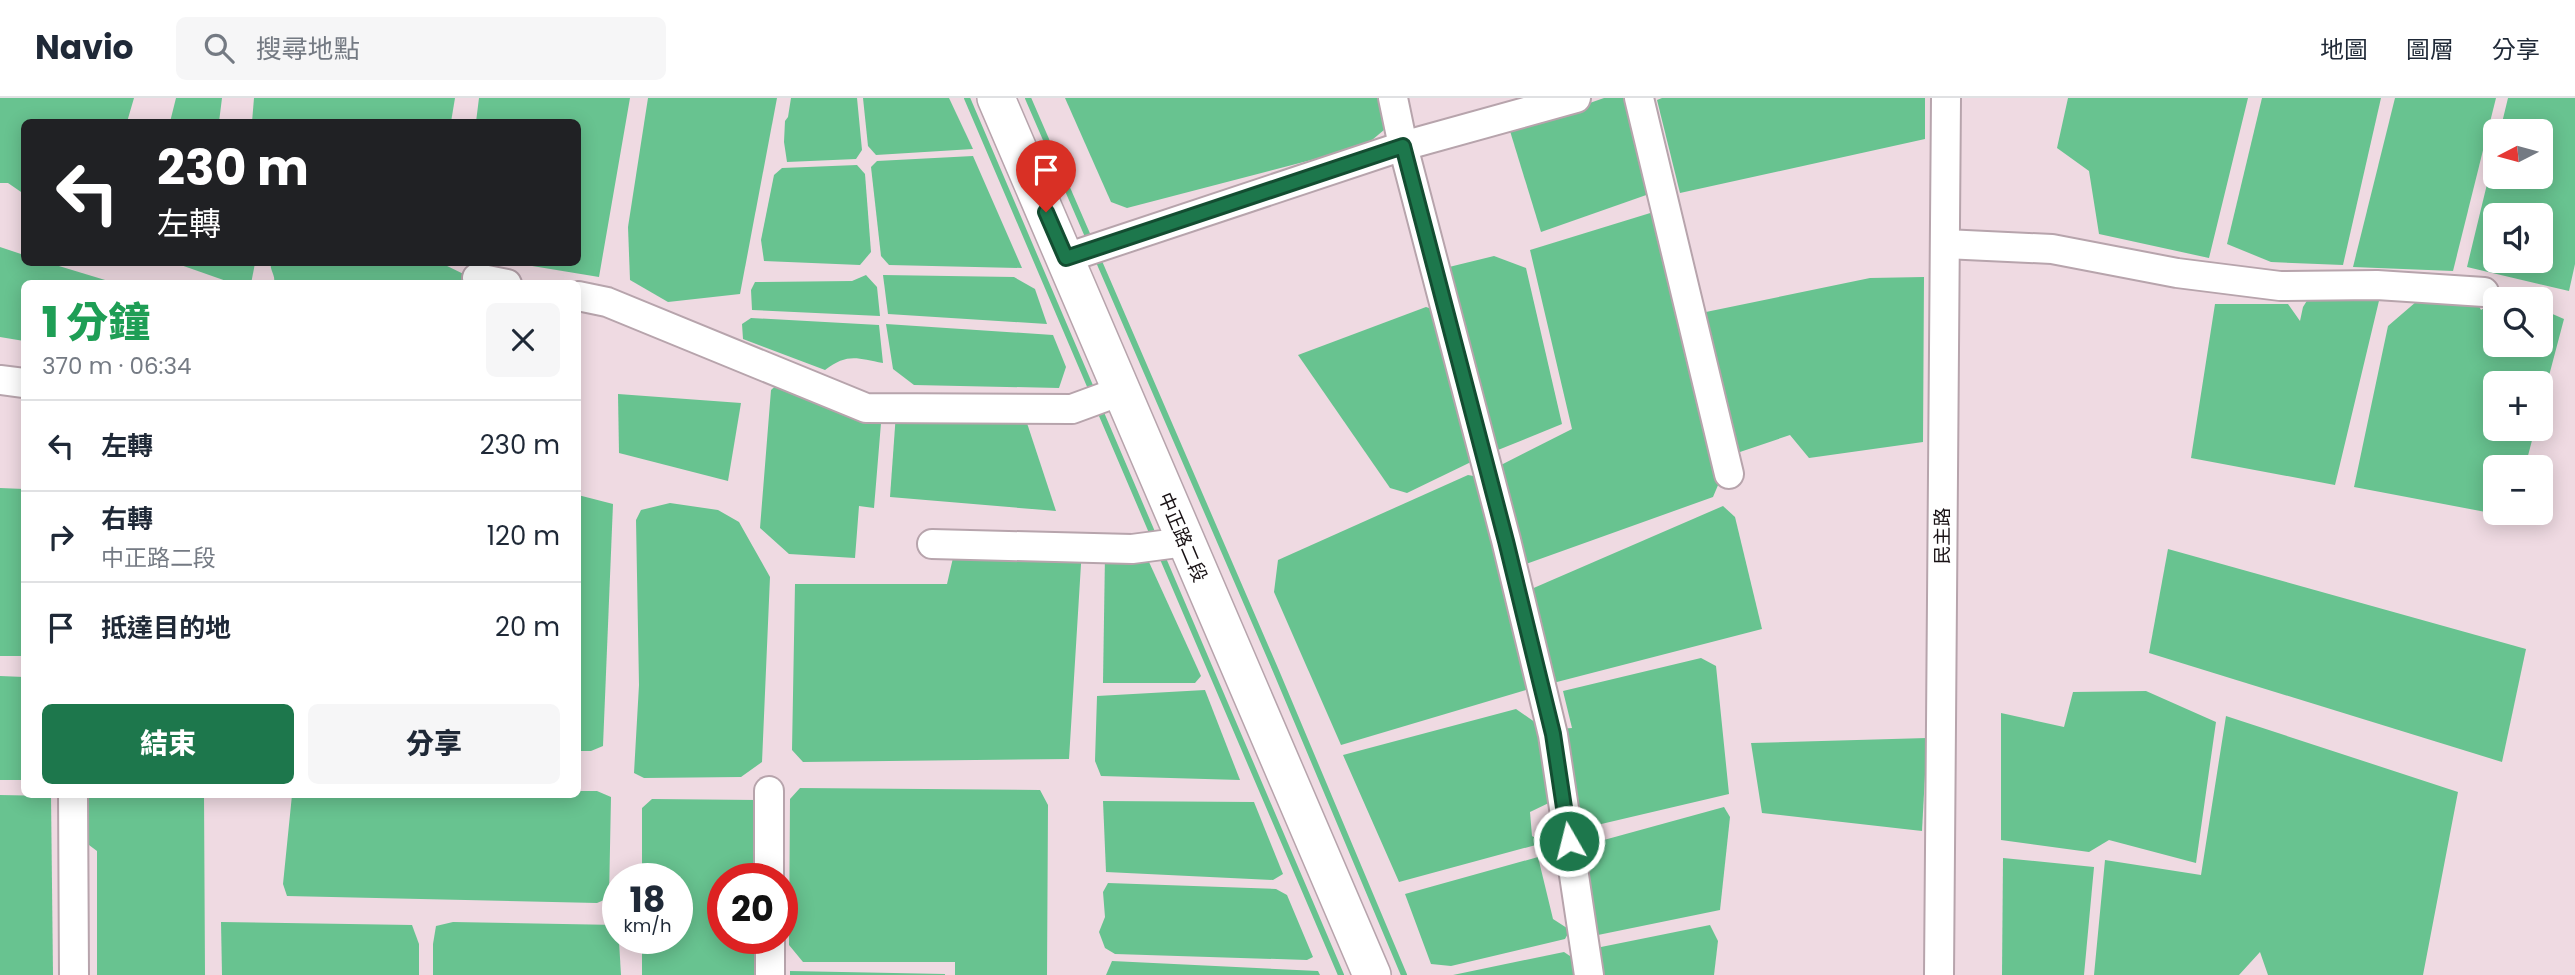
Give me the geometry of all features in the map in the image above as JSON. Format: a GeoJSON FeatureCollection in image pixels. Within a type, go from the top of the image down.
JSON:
{"type":"FeatureCollection","features":[{"type":"Feature","properties":{"kind":"main road","name":"中正路二段"},"geometry":{"type":"LineString","coordinates":[[996,98],[1372,975]]}},
{"type":"Feature","properties":{"kind":"street"},"geometry":{"type":"LineString","coordinates":[[1393,98],[1553,734],[1589,975]]}},
{"type":"Feature","properties":{"kind":"street"},"geometry":{"type":"LineString","coordinates":[[1066,258],[1403,146],[1576,98]]}},
{"type":"Feature","properties":{"kind":"street"},"geometry":{"type":"LineString","coordinates":[[1639,98],[1729,474]]}},
{"type":"Feature","properties":{"kind":"street","name":"民主路"},"geometry":{"type":"LineString","coordinates":[[1939,975],[1946,98]]}},
{"type":"Feature","properties":{"kind":"street"},"geometry":{"type":"LineString","coordinates":[[1945,244],[2052,249],[2177,273],[2280,286],[2377,285],[2483,292]]}},
{"type":"Feature","properties":{"kind":"street"},"geometry":{"type":"LineString","coordinates":[[477,278],[487,280]]}},
{"type":"Feature","properties":{"kind":"street"},"geometry":{"type":"LineString","coordinates":[[581,297],[607,302],[866,408],[1072,409],[1121,391]]}},
{"type":"Feature","properties":{"kind":"street"},"geometry":{"type":"LineString","coordinates":[[0,380],[21,383]]}},
{"type":"Feature","properties":{"kind":"street"},"geometry":{"type":"LineString","coordinates":[[932,544],[1132,549],[1185,542]]}},
{"type":"Feature","properties":{"kind":"street"},"geometry":{"type":"LineString","coordinates":[[769,791],[769,863]]}},
{"type":"Feature","properties":{"kind":"street"},"geometry":{"type":"LineString","coordinates":[[73,798],[74,975]]}},
{"type":"Feature","properties":{"kind":"street"},"geometry":{"type":"LineString","coordinates":[[770,954],[770,975]]}},
{"type":"Feature","properties":{"kind":"shaded area"},"geometry":{"type":"Polygon","coordinates":[[[0,98],[134,98],[128,119],[21,119],[21,192],[8,183],[0,183],[0,98]]]}},
{"type":"Feature","properties":{"kind":"shaded area"},"geometry":{"type":"Polygon","coordinates":[[[176,98],[222,98],[219,119],[171,119],[176,98]]]}},
{"type":"Feature","properties":{"kind":"shaded area"},"geometry":{"type":"Polygon","coordinates":[[[254,98],[455,98],[452,119],[252,119],[254,98]]]}},
{"type":"Feature","properties":{"kind":"shaded area"},"geometry":{"type":"Polygon","coordinates":[[[479,98],[630,98],[599,277],[532,266],[581,266],[581,119],[476,119],[479,98]]]}},
{"type":"Feature","properties":{"kind":"shaded area"},"geometry":{"type":"Polygon","coordinates":[[[648,98],[777,98],[740,294],[668,302],[630,280],[628,227],[648,98]]]}},
{"type":"Feature","properties":{"kind":"shaded area"},"geometry":{"type":"Polygon","coordinates":[[[791,98],[857,98],[862,150],[856,159],[787,162],[785,121],[791,98]]]}},
{"type":"Feature","properties":{"kind":"shaded area"},"geometry":{"type":"Polygon","coordinates":[[[863,98],[949,98],[973,149],[876,155],[868,146],[863,98]]]}},
{"type":"Feature","properties":{"kind":"shaded area"},"geometry":{"type":"Polygon","coordinates":[[[1065,98],[1386,98],[1391,124],[1365,146],[1127,208],[1111,202],[1065,98]]]}},
{"type":"Feature","properties":{"kind":"shaded area"},"geometry":{"type":"Polygon","coordinates":[[[1604,98],[1631,98],[1652,193],[1541,232],[1510,131],[1604,98]]]}},
{"type":"Feature","properties":{"kind":"shaded area"},"geometry":{"type":"Polygon","coordinates":[[[1925,98],[1925,139],[1680,193],[1657,100],[1925,98]]]}},
{"type":"Feature","properties":{"kind":"shaded area"},"geometry":{"type":"Polygon","coordinates":[[[2068,98],[2248,98],[2209,258],[2099,234],[2089,171],[2057,148],[2068,98]]]}},
{"type":"Feature","properties":{"kind":"shaded area"},"geometry":{"type":"Polygon","coordinates":[[[2262,98],[2381,98],[2343,265],[2271,262],[2227,244],[2262,98]]]}},
{"type":"Feature","properties":{"kind":"shaded area"},"geometry":{"type":"Polygon","coordinates":[[[2395,98],[2496,98],[2491,119],[2483,119],[2483,150],[2453,271],[2353,267],[2395,98]]]}},
{"type":"Feature","properties":{"kind":"shaded area"},"geometry":{"type":"Polygon","coordinates":[[[2508,98],[2575,98],[2575,264],[2569,291],[2492,273],[2553,273],[2553,203],[2483,203],[2483,271],[2467,267],[2486,189],[2553,189],[2553,119],[2503,119],[2508,98]]]}},
{"type":"Feature","properties":{"kind":"shaded area"},"geometry":{"type":"Polygon","coordinates":[[[973,156],[1022,268],[889,265],[881,256],[871,167],[877,161],[973,156]]]}},
{"type":"Feature","properties":{"kind":"shaded area"},"geometry":{"type":"Polygon","coordinates":[[[857,165],[865,174],[871,252],[860,265],[764,261],[761,240],[774,175],[782,168],[857,165]]]}},
{"type":"Feature","properties":{"kind":"shaded area"},"geometry":{"type":"Polygon","coordinates":[[[1660,210],[1724,471],[1713,497],[1526,564],[1497,467],[1572,429],[1530,250],[1660,210]]]}},
{"type":"Feature","properties":{"kind":"shaded area"},"geometry":{"type":"Polygon","coordinates":[[[0,247],[21,254],[21,266],[59,266],[105,280],[21,280],[21,340],[0,337],[0,247]]]}},
{"type":"Feature","properties":{"kind":"shaded area"},"geometry":{"type":"Polygon","coordinates":[[[1494,256],[1526,268],[1562,424],[1498,450],[1449,267],[1494,256]]]}},
{"type":"Feature","properties":{"kind":"shaded area"},"geometry":{"type":"Polygon","coordinates":[[[184,266],[254,266],[252,280],[223,280],[184,266]]]}},
{"type":"Feature","properties":{"kind":"shaded area"},"geometry":{"type":"Polygon","coordinates":[[[447,266],[476,280],[274,280],[271,268],[447,266]]]}},
{"type":"Feature","properties":{"kind":"shaded area"},"geometry":{"type":"Polygon","coordinates":[[[866,275],[877,287],[880,316],[752,310],[751,290],[755,282],[852,281],[866,275]]]}},
{"type":"Feature","properties":{"kind":"shaded area"},"geometry":{"type":"Polygon","coordinates":[[[883,275],[1014,277],[1035,289],[1047,324],[888,314],[883,275]]]}},
{"type":"Feature","properties":{"kind":"shaded area"},"geometry":{"type":"Polygon","coordinates":[[[1924,277],[1923,442],[1809,458],[1790,435],[1737,453],[1701,313],[1870,278],[1924,277]]]}},
{"type":"Feature","properties":{"kind":"shaded area"},"geometry":{"type":"Polygon","coordinates":[[[2383,284],[2335,485],[2191,458],[2215,304],[2288,304],[2300,321],[2303,307],[2315,288],[2383,284]]]}},
{"type":"Feature","properties":{"kind":"shaded area"},"geometry":{"type":"Polygon","coordinates":[[[2431,289],[2474,296],[2481,310],[2483,309],[2483,357],[2553,357],[2553,314],[2564,319],[2550,371],[2483,371],[2483,441],[2532,441],[2528,455],[2483,455],[2483,511],[2354,487],[2388,326],[2431,289]]]}},
{"type":"Feature","properties":{"kind":"shaded area"},"geometry":{"type":"Polygon","coordinates":[[[1426,307],[1438,311],[1471,462],[1407,493],[1390,488],[1298,355],[1426,307]]]}},
{"type":"Feature","properties":{"kind":"shaded area"},"geometry":{"type":"Polygon","coordinates":[[[751,318],[879,325],[883,363],[846,359],[825,370],[743,339],[742,324],[751,318]]]}},
{"type":"Feature","properties":{"kind":"shaded area"},"geometry":{"type":"Polygon","coordinates":[[[886,324],[1053,335],[1066,367],[1059,388],[914,385],[893,369],[886,324]]]}},
{"type":"Feature","properties":{"kind":"shaded area"},"geometry":{"type":"Polygon","coordinates":[[[781,381],[882,411],[874,508],[859,506],[855,558],[789,554],[760,528],[771,390],[781,381]]]}},
{"type":"Feature","properties":{"kind":"shaded area"},"geometry":{"type":"Polygon","coordinates":[[[618,394],[741,403],[728,481],[619,453],[618,394]]]}},
{"type":"Feature","properties":{"kind":"shaded area"},"geometry":{"type":"Polygon","coordinates":[[[896,413],[1024,414],[1056,511],[890,497],[896,413]]]}},
{"type":"Feature","properties":{"kind":"shaded area"},"geometry":{"type":"Polygon","coordinates":[[[1468,475],[1479,477],[1536,687],[1341,745],[1274,592],[1278,560],[1468,475]]]}},
{"type":"Feature","properties":{"kind":"shaded area"},"geometry":{"type":"Polygon","coordinates":[[[0,488],[21,489],[21,656],[0,656],[0,488]]]}},
{"type":"Feature","properties":{"kind":"shaded area"},"geometry":{"type":"Polygon","coordinates":[[[581,496],[613,504],[603,746],[591,751],[581,751],[581,496]]]}},
{"type":"Feature","properties":{"kind":"shaded area"},"geometry":{"type":"Polygon","coordinates":[[[670,503],[718,510],[739,522],[770,577],[762,762],[741,777],[644,778],[634,773],[639,685],[636,520],[641,510],[670,503]]]}},
{"type":"Feature","properties":{"kind":"shaded area"},"geometry":{"type":"Polygon","coordinates":[[[1723,506],[1735,517],[1762,629],[1553,683],[1529,590],[1723,506]]]}},
{"type":"Feature","properties":{"kind":"shaded area"},"geometry":{"type":"Polygon","coordinates":[[[958,536],[1082,548],[1069,759],[803,762],[792,750],[795,584],[947,584],[958,536]]]}},
{"type":"Feature","properties":{"kind":"shaded area"},"geometry":{"type":"Polygon","coordinates":[[[2168,549],[2526,649],[2502,762],[2149,653],[2168,549]]]}},
{"type":"Feature","properties":{"kind":"shaded area"},"geometry":{"type":"Polygon","coordinates":[[[1105,554],[1144,557],[1149,562],[1201,676],[1195,683],[1103,683],[1105,554]]]}},
{"type":"Feature","properties":{"kind":"shaded area"},"geometry":{"type":"Polygon","coordinates":[[[1701,658],[1716,666],[1729,794],[1580,829],[1558,729],[1572,728],[1563,691],[1701,658]]]}},
{"type":"Feature","properties":{"kind":"shaded area"},"geometry":{"type":"Polygon","coordinates":[[[0,676],[21,677],[21,780],[0,780],[0,676]]]}},
{"type":"Feature","properties":{"kind":"shaded area"},"geometry":{"type":"Polygon","coordinates":[[[1205,690],[1240,780],[1101,776],[1095,761],[1097,696],[1205,690]]]}},
{"type":"Feature","properties":{"kind":"shaded area"},"geometry":{"type":"Polygon","coordinates":[[[2146,691],[2216,722],[2196,863],[2109,840],[2089,852],[2001,840],[2001,713],[2064,727],[2073,692],[2146,691]]]}},
{"type":"Feature","properties":{"kind":"shaded area"},"geometry":{"type":"Polygon","coordinates":[[[1516,709],[1539,725],[1555,800],[1530,812],[1532,836],[1543,843],[1399,882],[1343,755],[1516,709]]]}},
{"type":"Feature","properties":{"kind":"shaded area"},"geometry":{"type":"Polygon","coordinates":[[[2226,716],[2458,792],[2423,975],[2268,975],[2260,952],[2239,975],[2094,975],[2105,860],[2201,875],[2226,716]]]}},
{"type":"Feature","properties":{"kind":"shaded area"},"geometry":{"type":"Polygon","coordinates":[[[1927,738],[1922,831],[1762,813],[1751,743],[1927,738]]]}},
{"type":"Feature","properties":{"kind":"shaded area"},"geometry":{"type":"Polygon","coordinates":[[[800,788],[1040,790],[1048,805],[1047,975],[955,975],[955,962],[803,962],[796,954],[798,863],[790,863],[790,799],[800,788]]]}},
{"type":"Feature","properties":{"kind":"shaded area"},"geometry":{"type":"Polygon","coordinates":[[[581,791],[597,791],[611,797],[610,863],[602,863],[602,901],[597,903],[287,896],[283,884],[292,798],[581,798],[581,791]]]}},
{"type":"Feature","properties":{"kind":"shaded area"},"geometry":{"type":"Polygon","coordinates":[[[0,795],[51,798],[53,975],[0,975],[0,795]]]}},
{"type":"Feature","properties":{"kind":"shaded area"},"geometry":{"type":"Polygon","coordinates":[[[87,798],[204,798],[205,975],[97,975],[97,851],[89,845],[87,798]]]}},
{"type":"Feature","properties":{"kind":"shaded area"},"geometry":{"type":"Polygon","coordinates":[[[652,799],[757,800],[756,863],[707,863],[707,954],[756,954],[756,975],[642,975],[642,954],[693,954],[693,863],[642,863],[642,808],[652,799]]]}},
{"type":"Feature","properties":{"kind":"shaded area"},"geometry":{"type":"Polygon","coordinates":[[[1103,801],[1254,802],[1283,874],[1273,880],[1106,872],[1103,801]]]}},
{"type":"Feature","properties":{"kind":"shaded area"},"geometry":{"type":"Polygon","coordinates":[[[1724,807],[1730,817],[1720,910],[1598,935],[1590,926],[1582,846],[1724,807]]]}},
{"type":"Feature","properties":{"kind":"shaded area"},"geometry":{"type":"Polygon","coordinates":[[[1538,857],[1553,919],[1570,930],[1565,939],[1451,966],[1431,964],[1405,894],[1538,857]]]}},
{"type":"Feature","properties":{"kind":"shaded area"},"geometry":{"type":"Polygon","coordinates":[[[2003,858],[2094,867],[2084,975],[2002,975],[2003,858]]]}},
{"type":"Feature","properties":{"kind":"shaded area"},"geometry":{"type":"Polygon","coordinates":[[[1108,883],[1276,889],[1287,895],[1313,957],[1307,960],[1115,954],[1105,948],[1099,932],[1105,917],[1103,892],[1108,883]]]}},
{"type":"Feature","properties":{"kind":"shaded area"},"geometry":{"type":"Polygon","coordinates":[[[221,922],[412,925],[419,944],[419,975],[222,975],[221,922]]]}},
{"type":"Feature","properties":{"kind":"shaded area"},"geometry":{"type":"Polygon","coordinates":[[[453,922],[602,925],[602,954],[620,954],[621,975],[433,975],[436,926],[453,922]]]}},
{"type":"Feature","properties":{"kind":"shaded area"},"geometry":{"type":"Polygon","coordinates":[[[1710,925],[1718,941],[1714,975],[1597,975],[1595,961],[1601,947],[1710,925]]]}},
{"type":"Feature","properties":{"kind":"shaded area"},"geometry":{"type":"Polygon","coordinates":[[[1564,952],[1576,960],[1578,975],[1453,975],[1564,952]]]}},
{"type":"Feature","properties":{"kind":"shaded area"},"geometry":{"type":"Polygon","coordinates":[[[1112,961],[1318,971],[1320,975],[1106,975],[1112,961]]]}},
{"type":"Feature","properties":{"kind":"shaded area"},"geometry":{"type":"Polygon","coordinates":[[[790,971],[945,974],[945,975],[790,975],[790,971]]]}},
{"type":"Feature","properties":{"kind":"waterway"},"geometry":{"type":"LineString","coordinates":[[967,98],[1093,393]]}},
{"type":"Feature","properties":{"kind":"waterway"},"geometry":{"type":"LineString","coordinates":[[1028,98],[1090,241]]}},
{"type":"Feature","properties":{"kind":"waterway"},"geometry":{"type":"LineString","coordinates":[[1097,257],[1404,975]]}},
{"type":"Feature","properties":{"kind":"waterway"},"geometry":{"type":"LineString","coordinates":[[1098,406],[1154,537]]}},
{"type":"Feature","properties":{"kind":"waterway"},"geometry":{"type":"LineString","coordinates":[[1161,554],[1341,975]]}},
{"type":"Feature","properties":{"kind":"route"},"geometry":{"type":"LineString","coordinates":[[1046,212],[1066,258],[1403,146],[1506,541],[1553,734],[1569,841]]}}]}
